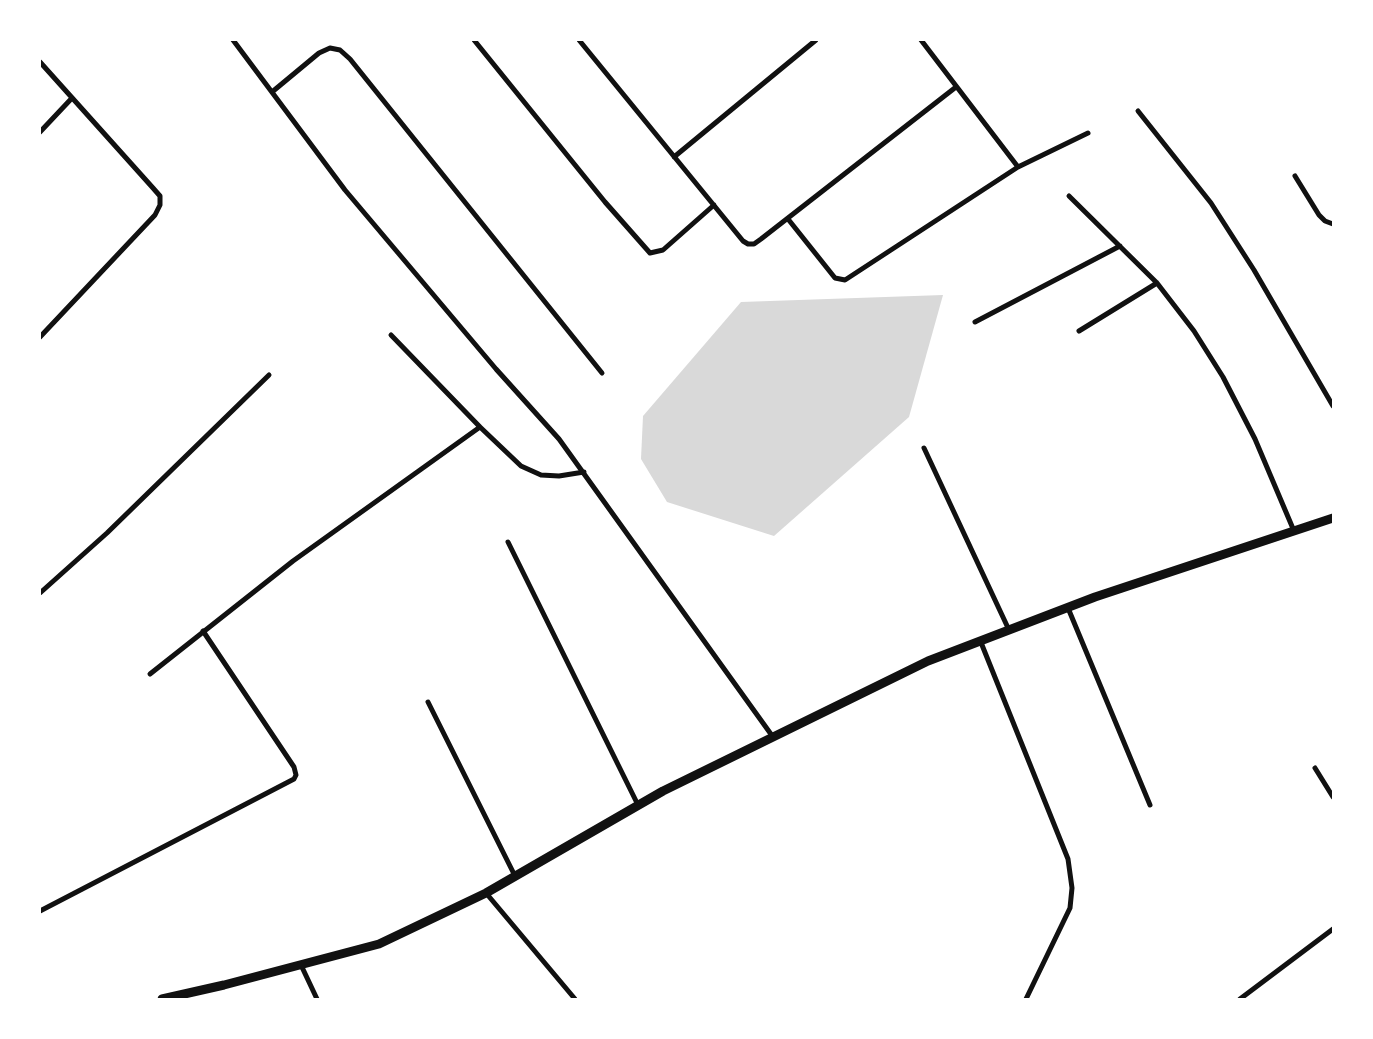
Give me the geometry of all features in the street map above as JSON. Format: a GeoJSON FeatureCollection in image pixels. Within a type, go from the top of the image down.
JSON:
{"type":"FeatureCollection","features":[{"type":"Feature","properties":{"kind":"street"},"geometry":{"type":"LineString","coordinates":[[233,40],[345,190],[496,369],[559,439],[773,737]]}},
{"type":"Feature","properties":{"kind":"street"},"geometry":{"type":"LineString","coordinates":[[474,40],[610,208],[650,253],[662,250],[714,205]]}},
{"type":"Feature","properties":{"kind":"street"},"geometry":{"type":"LineString","coordinates":[[579,40],[748,244],[754,244],[788,219],[956,86]]}},
{"type":"Feature","properties":{"kind":"street"},"geometry":{"type":"LineString","coordinates":[[674,157],[816,40]]}},
{"type":"Feature","properties":{"kind":"street"},"geometry":{"type":"LineString","coordinates":[[921,40],[1018,167]]}},
{"type":"Feature","properties":{"kind":"street"},"geometry":{"type":"LineString","coordinates":[[272,92],[319,53],[330,48],[340,50],[350,59],[602,373]]}},
{"type":"Feature","properties":{"kind":"street"},"geometry":{"type":"LineString","coordinates":[[40,62],[160,196],[160,205],[155,215],[40,337]]}},
{"type":"Feature","properties":{"kind":"street"},"geometry":{"type":"LineString","coordinates":[[40,132],[72,98]]}},
{"type":"Feature","properties":{"kind":"street"},"geometry":{"type":"LineString","coordinates":[[1138,111],[1211,202],[1254,270],[1333,406]]}},
{"type":"Feature","properties":{"kind":"street"},"geometry":{"type":"LineString","coordinates":[[788,219],[835,278],[845,280],[1018,167],[1088,132]]}},
{"type":"Feature","properties":{"kind":"street"},"geometry":{"type":"LineString","coordinates":[[1295,176],[1319,215],[1325,221],[1333,224]]}},
{"type":"Feature","properties":{"kind":"street"},"geometry":{"type":"LineString","coordinates":[[1069,196],[1157,283],[1194,331],[1224,376],[1255,439],[1294,531]]}},
{"type":"Feature","properties":{"kind":"street"},"geometry":{"type":"LineString","coordinates":[[975,322],[1120,246]]}},
{"type":"Feature","properties":{"kind":"street"},"geometry":{"type":"LineString","coordinates":[[1079,331],[1157,283]]}},
{"type":"Feature","properties":{"kind":"street"},"geometry":{"type":"LineString","coordinates":[[391,335],[480,427],[521,466],[541,474],[558,476],[584,472]]}},
{"type":"Feature","properties":{"kind":"street"},"geometry":{"type":"LineString","coordinates":[[40,593],[107,533],[269,375]]}},
{"type":"Feature","properties":{"kind":"street"},"geometry":{"type":"LineString","coordinates":[[150,674],[293,561],[480,427]]}},
{"type":"Feature","properties":{"kind":"street"},"geometry":{"type":"LineString","coordinates":[[924,448],[1009,630]]}},
{"type":"Feature","properties":{"kind":"street"},"geometry":{"type":"LineString","coordinates":[[162,999],[379,944],[486,894],[638,805],[928,661],[1068,608],[1333,518]]}},
{"type":"Feature","properties":{"kind":"street"},"geometry":{"type":"LineString","coordinates":[[508,542],[638,805]]}},
{"type":"Feature","properties":{"kind":"street"},"geometry":{"type":"LineString","coordinates":[[1068,608],[1150,805]]}},
{"type":"Feature","properties":{"kind":"street"},"geometry":{"type":"LineString","coordinates":[[40,911],[294,779],[296,775],[294,768],[204,631]]}},
{"type":"Feature","properties":{"kind":"street"},"geometry":{"type":"LineString","coordinates":[[980,640],[1068,859],[1072,888],[1070,908],[1026,999]]}},
{"type":"Feature","properties":{"kind":"street"},"geometry":{"type":"LineString","coordinates":[[428,702],[515,876]]}},
{"type":"Feature","properties":{"kind":"street"},"geometry":{"type":"LineString","coordinates":[[1315,768],[1333,797]]}},
{"type":"Feature","properties":{"kind":"street"},"geometry":{"type":"LineString","coordinates":[[486,894],[575,999]]}},
{"type":"Feature","properties":{"kind":"street"},"geometry":{"type":"LineString","coordinates":[[1240,999],[1333,928]]}},
{"type":"Feature","properties":{"kind":"street"},"geometry":{"type":"LineString","coordinates":[[301,965],[317,999]]}},
{"type":"Feature","properties":{"kind":"shaded area"},"geometry":{"type":"Polygon","coordinates":[[[943,295],[909,417],[774,536],[667,502],[641,459],[643,416],[741,302],[943,295]]]}}]}
